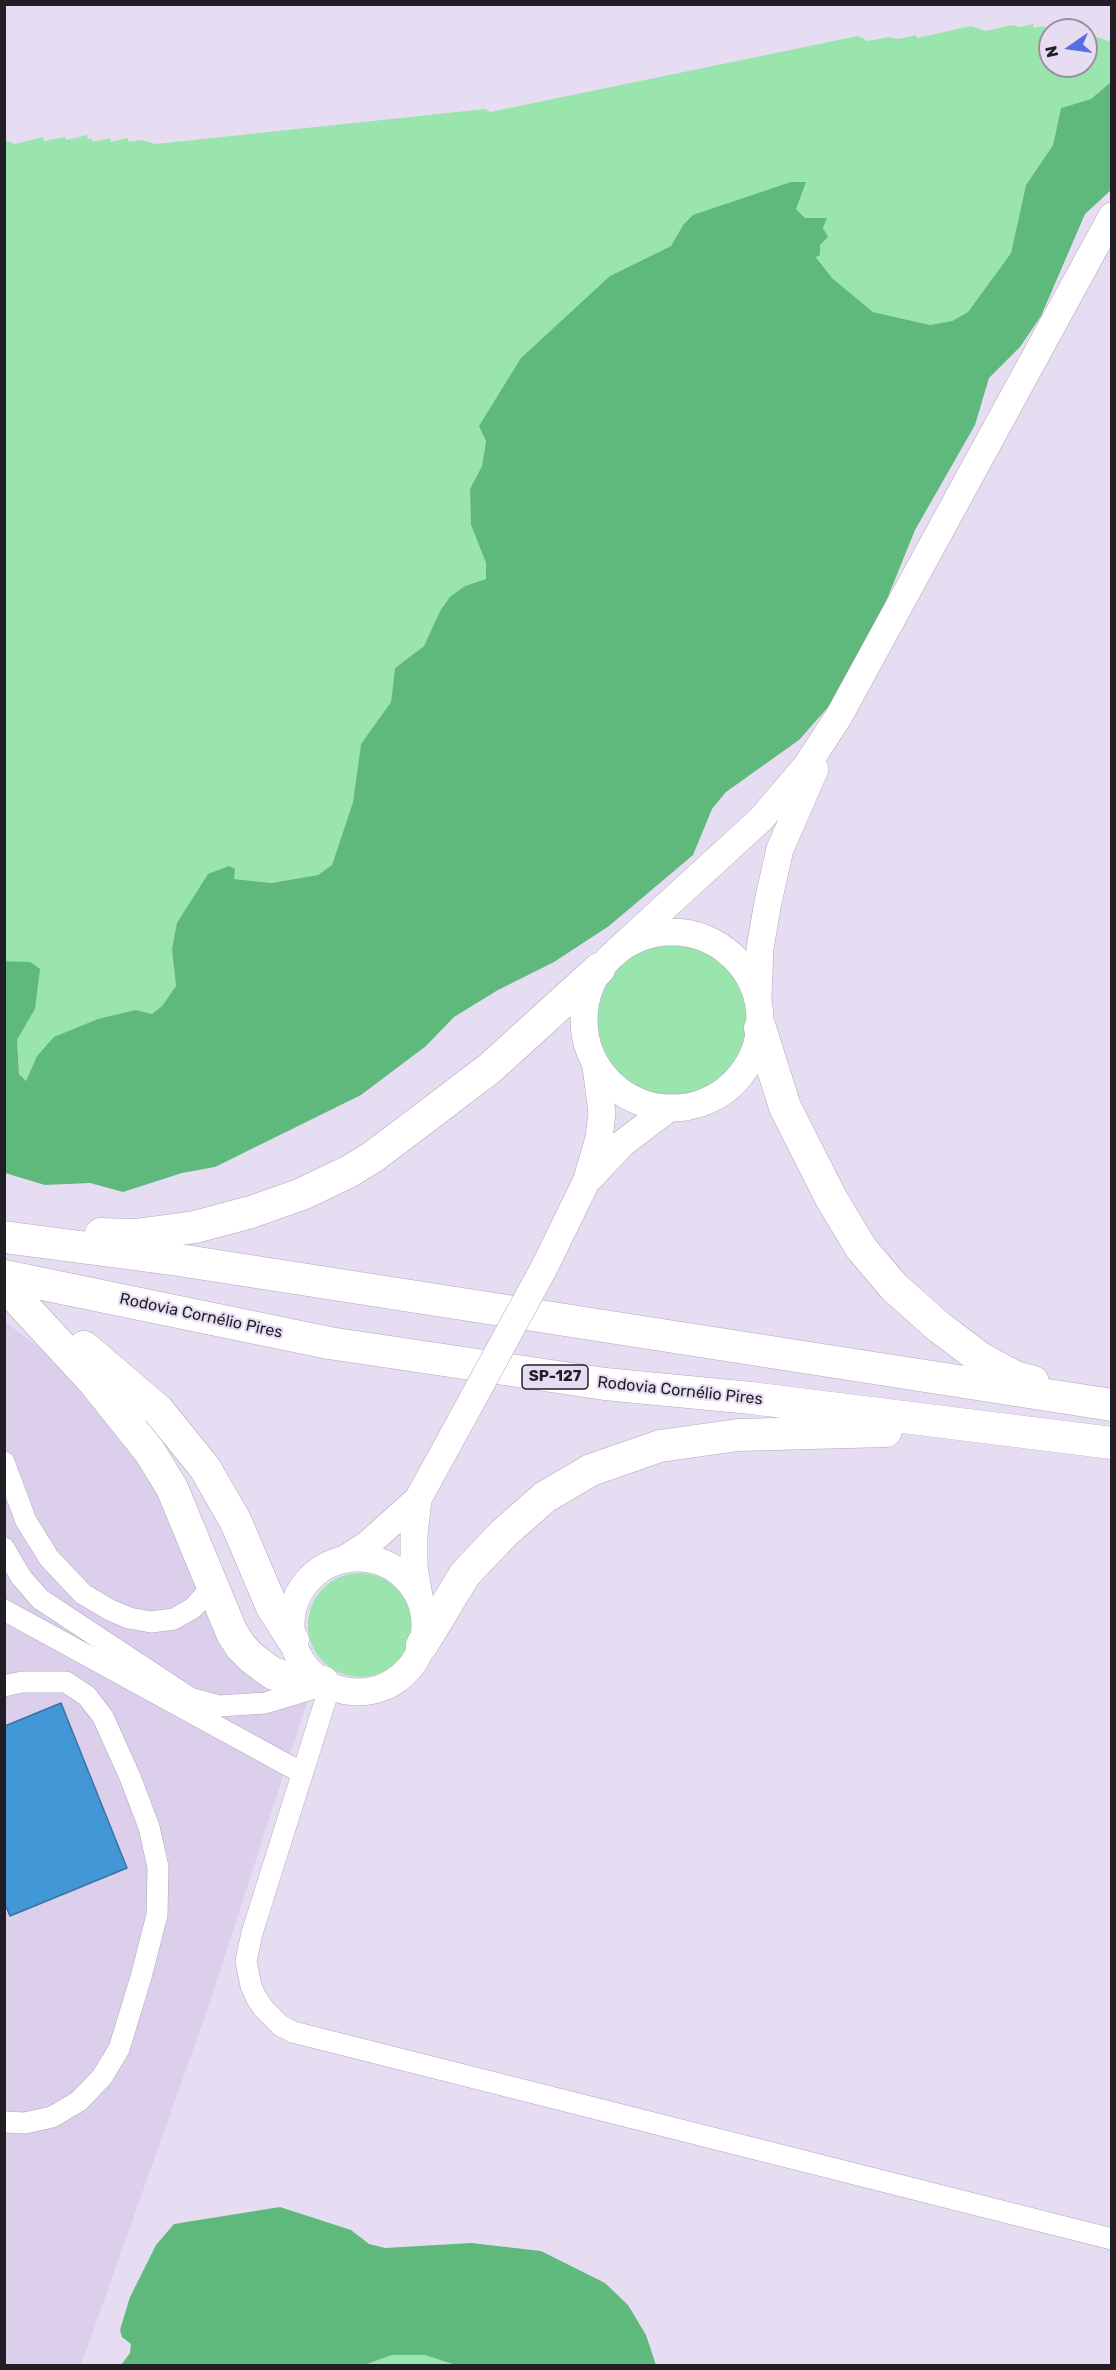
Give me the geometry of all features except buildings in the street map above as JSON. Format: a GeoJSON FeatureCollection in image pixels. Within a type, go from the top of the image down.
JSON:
{"type":"FeatureCollection","features":[{"type":"Feature","properties":{"kind":"highway"},"geometry":{"type":"LineString","coordinates":[[4,1232],[145,1233],[195,1227],[251,1212],[302,1194],[350,1171],[374,1155],[489,1068],[608,960]]}},
{"type":"Feature","properties":{"kind":"highway"},"geometry":{"type":"LineString","coordinates":[[759,1015],[785,1107],[826,1188],[861,1248],[894,1287],[939,1327],[980,1358],[1015,1377],[1112,1405]]}},
{"type":"Feature","properties":{"kind":"highway"},"geometry":{"type":"LineString","coordinates":[[4,1237],[178,1260],[1112,1405]]}},
{"type":"Feature","properties":{"kind":"highway"},"geometry":{"type":"LineString","coordinates":[[10,1290],[94,1382],[150,1452],[172,1488],[232,1633],[252,1658],[272,1673],[301,1683],[327,1684]]}},
{"type":"Feature","properties":{"kind":"highway"},"geometry":{"type":"LineString","coordinates":[[10,1290],[82,1345],[158,1410],[205,1468],[236,1522],[272,1607],[293,1640]]}},
{"type":"Feature","properties":{"kind":"highway","name":"Rodovia Cornélio Pires"},"geometry":{"type":"LineString","coordinates":[[10,1290],[328,1343],[605,1384],[751,1398],[1112,1443]]}},
{"type":"Feature","properties":{"kind":"highway"},"geometry":{"type":"LineString","coordinates":[[422,1645],[465,1574],[504,1533],[544,1497],[591,1470],[660,1446],[738,1435],[1005,1429]]}},
{"type":"Feature","properties":{"kind":"main road"},"geometry":{"type":"LineString","coordinates":[[418,1499],[414,1556],[424,1614],[425,1630],[422,1645],[411,1666],[394,1682],[373,1691],[350,1692],[327,1684],[312,1674],[300,1659],[293,1640],[291,1619],[297,1598],[308,1580],[325,1566],[345,1559],[368,1544],[418,1499],[545,1266],[586,1182],[593,1161],[602,1113],[596,1066],[587,1042],[584,1017],[588,992],[608,960],[761,819],[807,765],[839,716],[1112,216]]}},
{"type":"Feature","properties":{"kind":"main road"},"geometry":{"type":"LineString","coordinates":[[596,1066],[615,1088],[640,1102],[668,1108],[694,1106],[719,1095],[739,1077],[753,1055],[759,1015],[760,948],[780,849],[839,716]]}},
{"type":"Feature","properties":{"kind":"main road"},"geometry":{"type":"LineString","coordinates":[[608,960],[642,936],[672,931],[701,936],[728,951],[747,974],[759,1015]]}},
{"type":"Feature","properties":{"kind":"main road"},"geometry":{"type":"LineString","coordinates":[[586,1182],[623,1143],[668,1108]]}},
{"type":"Feature","properties":{"kind":"main road"},"geometry":{"type":"LineString","coordinates":[[345,1559],[368,1558],[389,1566],[407,1580],[420,1599]]}},
{"type":"Feature","properties":{"kind":"street"},"geometry":{"type":"LineString","coordinates":[[4,1462],[26,1521],[48,1558],[82,1594],[129,1618],[150,1622],[174,1619],[193,1608],[213,1586]]}},
{"type":"Feature","properties":{"kind":"street"},"geometry":{"type":"LineString","coordinates":[[35,1536],[5,1549],[21,1577],[40,1599],[188,1703],[302,1773]]}},
{"type":"Feature","properties":{"kind":"street"},"geometry":{"type":"LineString","coordinates":[[4,1610],[80,1651],[188,1703],[219,1706],[265,1703],[327,1684]]}},
{"type":"Feature","properties":{"kind":"street"},"geometry":{"type":"LineString","coordinates":[[66,1682],[80,1651]]}},
{"type":"Feature","properties":{"kind":"street"},"geometry":{"type":"LineString","coordinates":[[4,1686],[22,1682],[66,1682],[87,1696],[103,1717],[134,1787],[149,1827],[158,1867],[157,1915],[118,2049],[102,2077],[79,2101],[52,2117],[25,2123],[4,2122]]}},
{"type":"Feature","properties":{"kind":"street"},"geometry":{"type":"LineString","coordinates":[[327,1684],[252,1933],[246,1961],[251,1986],[256,1997],[263,2008],[281,2026],[292,2032],[1112,2239]]}},
{"type":"Feature","properties":{"kind":"shaded area"},"geometry":{"type":"Polygon","coordinates":[[[4,1321],[57,1361],[157,1483],[199,1586],[308,1699],[208,2008],[81,2365],[5,2365],[4,1321]]]}},
{"type":"Feature","properties":{"kind":"green space"},"geometry":{"type":"Polygon","coordinates":[[[1033,24],[1034,28],[1038,27],[1038,78],[1098,78],[1098,37],[1111,42],[1111,82],[1091,99],[1061,108],[1053,145],[1026,185],[1011,253],[968,312],[952,321],[930,325],[873,312],[832,278],[816,256],[826,219],[805,218],[796,209],[683,225],[671,246],[610,276],[486,440],[482,466],[470,489],[471,525],[486,563],[486,579],[465,586],[440,611],[424,646],[395,668],[391,702],[361,745],[353,802],[332,865],[318,875],[271,883],[234,879],[172,949],[176,986],[162,1006],[152,1014],[136,1010],[37,1057],[26,1081],[19,1074],[17,1040],[35,1009],[30,962],[4,961],[4,142],[14,144],[43,137],[44,141],[65,137],[66,140],[87,135],[88,139],[92,139],[93,142],[110,138],[111,142],[127,138],[129,142],[141,140],[156,144],[485,109],[490,112],[858,36],[868,41],[889,37],[899,39],[916,35],[917,38],[971,26],[986,31],[1011,25],[1020,27],[1033,24]]]}},
{"type":"Feature","properties":{"kind":"green space"},"geometry":{"type":"Polygon","coordinates":[[[1111,82],[1111,190],[1085,214],[1041,316],[1020,347],[989,378],[975,425],[915,530],[881,614],[830,705],[799,740],[726,792],[712,809],[693,855],[609,926],[554,962],[498,990],[454,1017],[426,1046],[361,1095],[215,1167],[182,1173],[123,1192],[90,1183],[45,1185],[5,1173],[4,961],[30,962],[40,969],[35,1009],[17,1040],[19,1074],[26,1081],[37,1056],[54,1037],[98,1019],[136,1010],[152,1014],[162,1006],[176,986],[172,949],[177,923],[208,874],[229,866],[235,869],[234,879],[271,883],[318,875],[332,865],[353,802],[361,744],[391,702],[395,668],[424,646],[440,611],[450,597],[465,586],[486,579],[486,563],[471,525],[470,489],[482,466],[486,441],[479,426],[521,358],[610,276],[671,246],[683,225],[693,215],[791,182],[806,182],[796,209],[805,218],[827,218],[823,228],[828,237],[820,245],[820,255],[816,257],[832,278],[873,312],[930,325],[952,321],[968,312],[1011,253],[1026,185],[1053,145],[1061,108],[1091,99],[1111,82]]]}},
{"type":"Feature","properties":{"kind":"green space"},"geometry":{"type":"Polygon","coordinates":[[[672,945],[701,951],[725,967],[741,991],[747,1020],[741,1049],[725,1073],[701,1089],[672,1095],[643,1089],[619,1073],[603,1049],[597,1020],[603,991],[619,967],[643,951],[672,945]]]}},
{"type":"Feature","properties":{"kind":"green space"},"geometry":{"type":"Polygon","coordinates":[[[360,1573],[380,1577],[397,1588],[408,1605],[412,1625],[408,1645],[397,1662],[380,1673],[360,1677],[340,1673],[323,1662],[312,1645],[308,1625],[312,1605],[323,1588],[340,1577],[360,1573]]]}},
{"type":"Feature","properties":{"kind":"green space"},"geometry":{"type":"Polygon","coordinates":[[[280,2207],[351,2230],[369,2244],[385,2248],[471,2243],[541,2251],[605,2283],[628,2305],[646,2335],[656,2365],[459,2366],[425,2355],[392,2355],[362,2366],[121,2365],[130,2353],[131,2344],[122,2337],[120,2330],[130,2297],[156,2245],[174,2224],[280,2207]]]}},
{"type":"Feature","properties":{"kind":"green space"},"geometry":{"type":"Polygon","coordinates":[[[392,2355],[425,2355],[459,2365],[363,2366],[392,2355]]]}},
{"type":"Feature","properties":{"kind":"water"},"geometry":{"type":"Polygon","coordinates":[[[61,1703],[127,1868],[10,1916],[4,1902],[5,1726],[61,1703]]]}}]}
